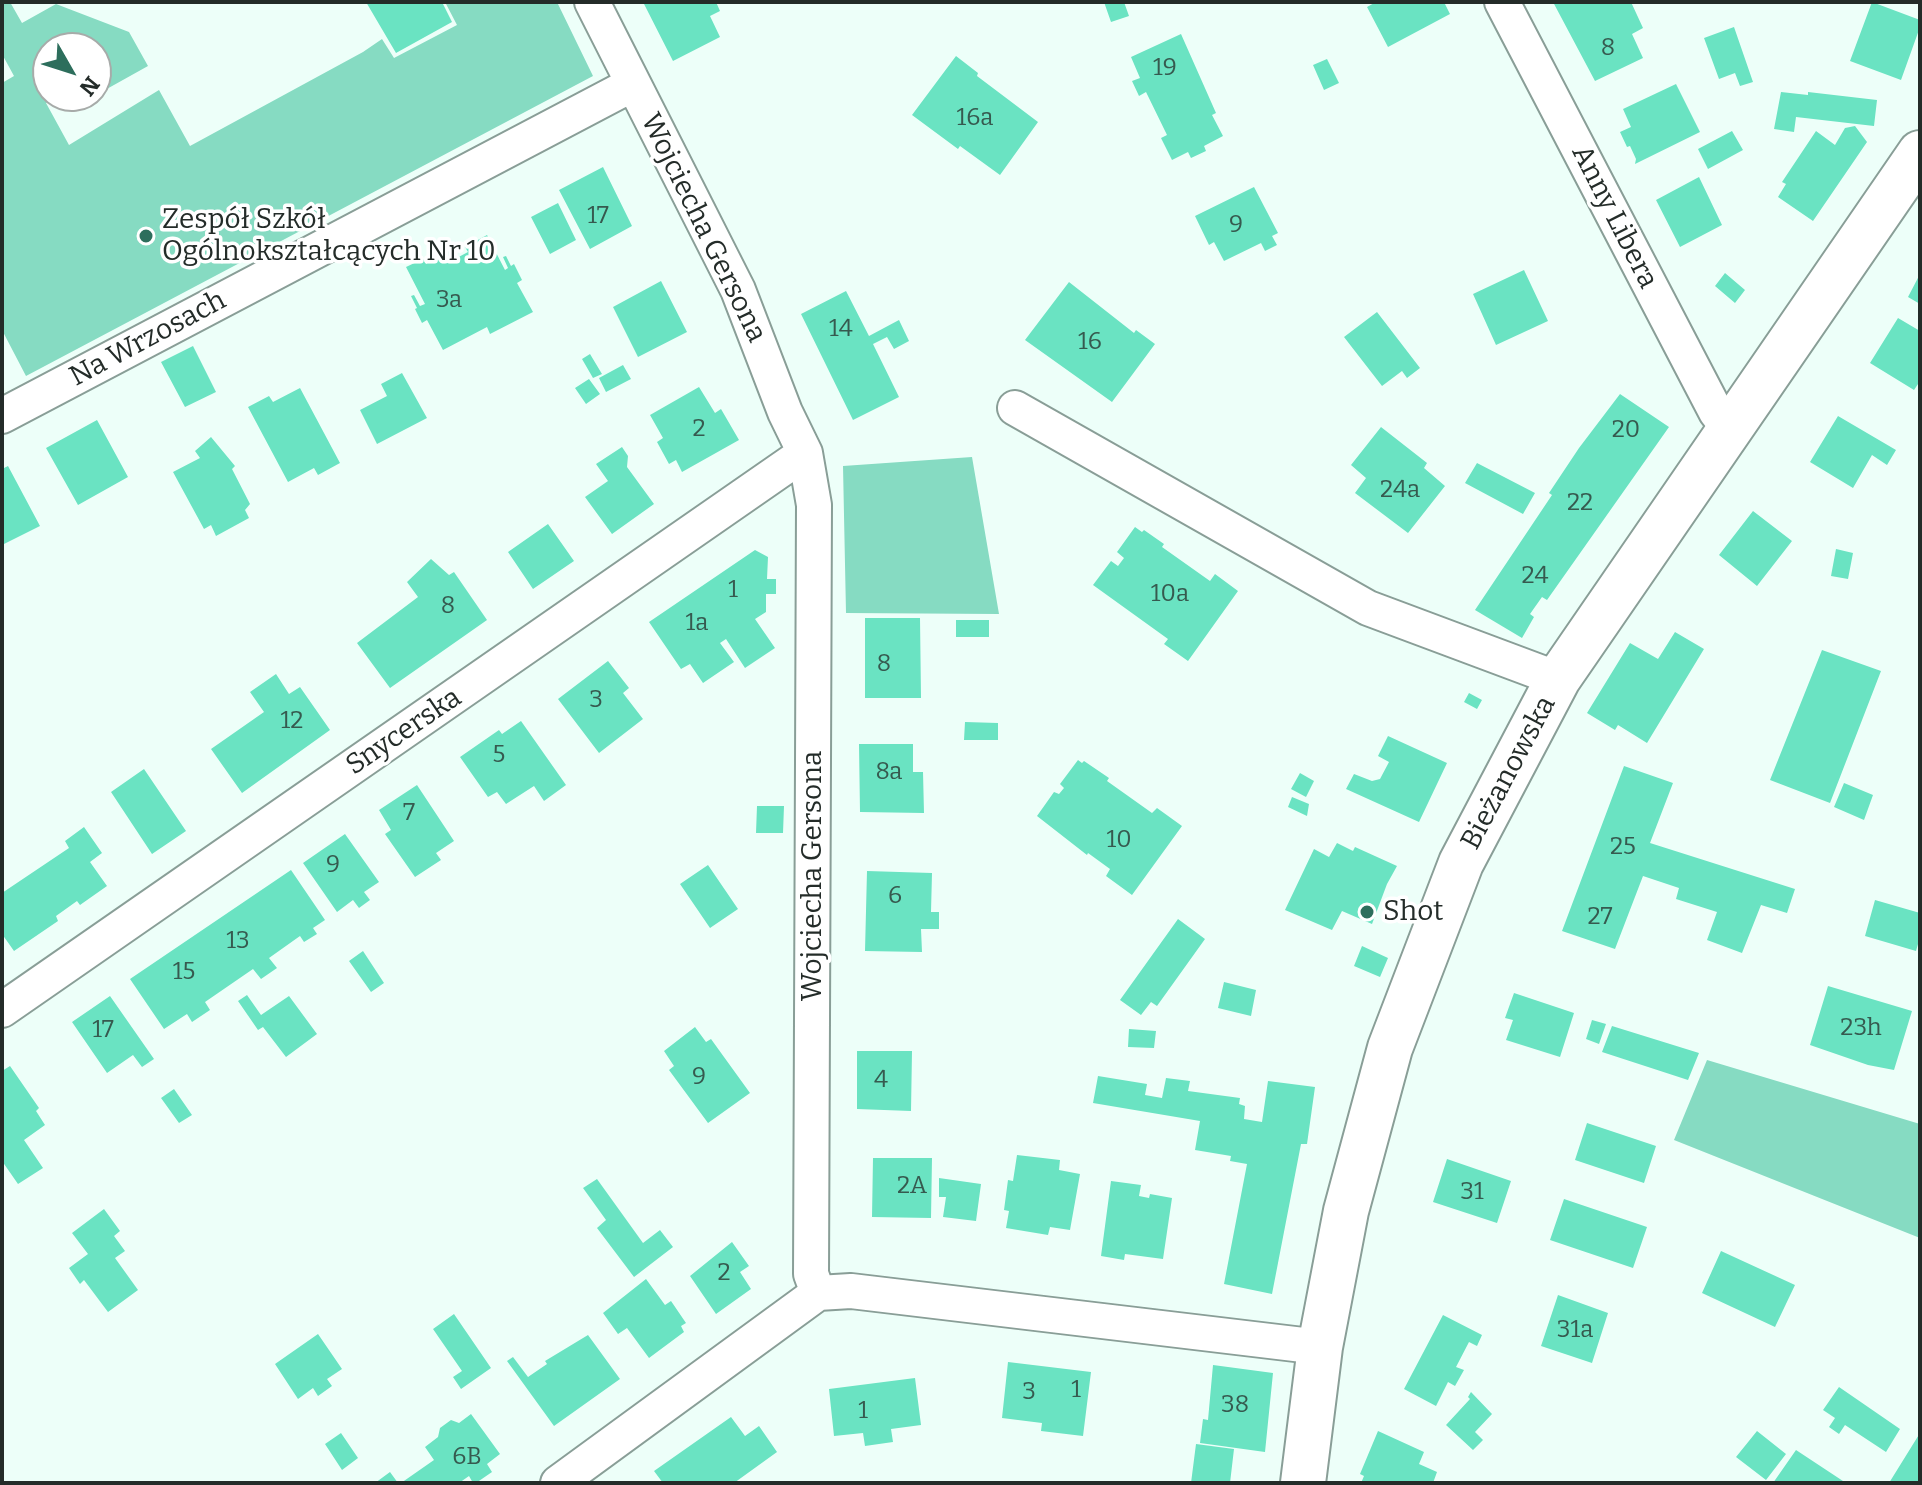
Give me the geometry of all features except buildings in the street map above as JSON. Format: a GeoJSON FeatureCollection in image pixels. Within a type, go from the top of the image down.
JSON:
{"type":"FeatureCollection","features":[{"type":"Feature","properties":{"kind":"street","name":"Wojciecha Gersona"},"geometry":{"type":"LineString","coordinates":[[592,2],[738,290],[785,412],[805,453],[814,505],[811,1274],[818,1293]]}},
{"type":"Feature","properties":{"kind":"street","name":"Anny Libera"},"geometry":{"type":"LineString","coordinates":[[1502,2],[1716,412],[1729,429]]}},
{"type":"Feature","properties":{"kind":"street","name":"Na Wrzosach"},"geometry":{"type":"LineString","coordinates":[[2,416],[633,84]]}},
{"type":"Feature","properties":{"kind":"street","name":"Bieżanowska"},"geometry":{"type":"LineString","coordinates":[[1303,1483],[1320,1347],[1346,1211],[1390,1048],[1461,863],[1558,679],[1729,429],[1907,198],[1920,153]]}},
{"type":"Feature","properties":{"kind":"street"},"geometry":{"type":"LineString","coordinates":[[1015,408],[1368,608],[1558,679]]}},
{"type":"Feature","properties":{"kind":"street","name":"Snycerska"},"geometry":{"type":"LineString","coordinates":[[2,1010],[805,453]]}},
{"type":"Feature","properties":{"kind":"street"},"geometry":{"type":"LineString","coordinates":[[558,1483],[818,1293],[851,1291],[1320,1347]]}},
{"type":"Feature","properties":{"kind":"green space","name":"Zespół Szkół Ogólnokształcących Nr 10"},"geometry":{"type":"Polygon","coordinates":[[[2,2],[10,2],[22,23],[56,4],[129,32],[148,66],[112,86],[112,32],[32,32],[32,112],[51,112],[69,145],[159,90],[190,146],[382,39],[394,58],[457,25],[445,2],[557,2],[593,76],[26,376],[2,330],[2,83],[14,76],[2,54],[2,2]]]}},
{"type":"Feature","properties":{"kind":"green space"},"geometry":{"type":"Polygon","coordinates":[[[972,457],[999,614],[846,613],[843,466],[972,457]]]}},
{"type":"Feature","properties":{"kind":"green space"},"geometry":{"type":"Polygon","coordinates":[[[1707,1060],[1920,1124],[1920,1238],[1674,1140],[1707,1060]]]}},
{"type":"Feature","properties":{"kind":"place","name":"Zespół Szkół Ogólnokształcących Nr 10"},"geometry":{"type":"Point","coordinates":[146,236]}},
{"type":"Feature","properties":{"kind":"place","name":"Shot"},"geometry":{"type":"Point","coordinates":[1367,912]}}]}
